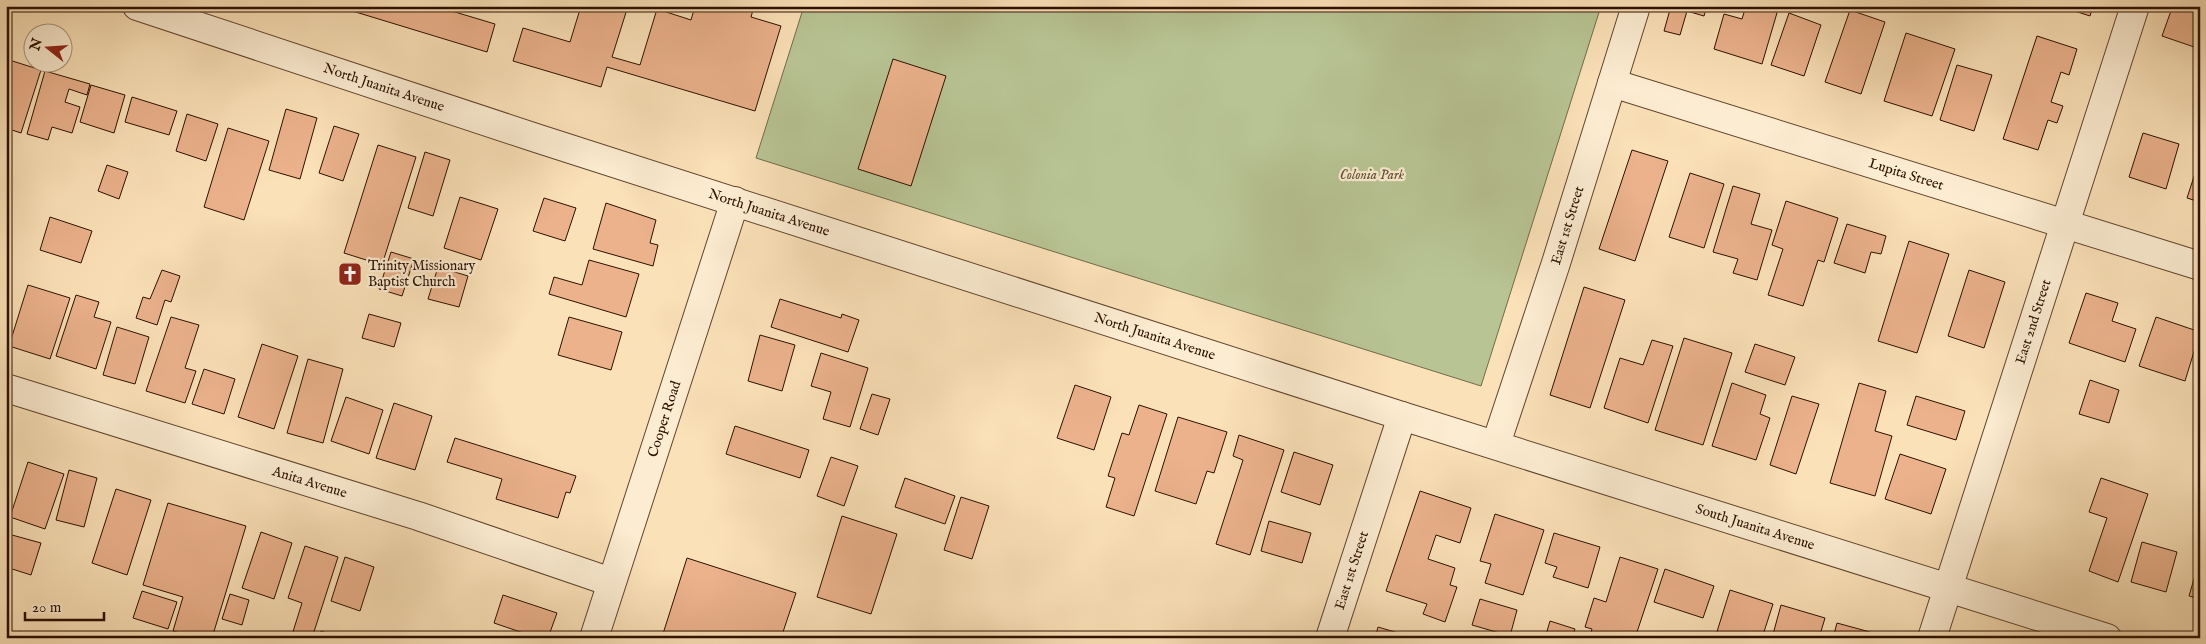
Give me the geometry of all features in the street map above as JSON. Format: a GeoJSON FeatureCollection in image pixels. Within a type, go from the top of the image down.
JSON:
{"type":"FeatureCollection","features":[{"type":"Feature","properties":{"kind":"street","name":"North Juanita Avenue"},"geometry":{"type":"LineString","coordinates":[[137,6],[1402,416]]}},
{"type":"Feature","properties":{"kind":"street","name":"East 1st Street"},"geometry":{"type":"LineString","coordinates":[[1496,444],[1556,263],[1636,6]]}},
{"type":"Feature","properties":{"kind":"street","name":"East 2nd Street"},"geometry":{"type":"LineString","coordinates":[[1932,638],[2135,6]]}},
{"type":"Feature","properties":{"kind":"street","name":"Lupita Street"},"geometry":{"type":"LineString","coordinates":[[1612,83],[2200,266]]}},
{"type":"Feature","properties":{"kind":"street","name":"Cooper Road"},"geometry":{"type":"LineString","coordinates":[[594,638],[735,201]]}},
{"type":"Feature","properties":{"kind":"street","name":"Anita Avenue"},"geometry":{"type":"LineString","coordinates":[[6,388],[418,516],[611,582]]}},
{"type":"Feature","properties":{"kind":"street","name":"East 1st Street"},"geometry":{"type":"LineString","coordinates":[[1330,638],[1402,416]]}},
{"type":"Feature","properties":{"kind":"street","name":"South Juanita Avenue"},"geometry":{"type":"LineString","coordinates":[[1402,416],[1496,444],[2107,638]]}},
{"type":"Feature","properties":{"kind":"green space","name":"Colonia Park"},"geometry":{"type":"Polygon","coordinates":[[[804,6],[1601,6],[1481,386],[756,158],[804,6]]]}},
{"type":"Feature","properties":{"kind":"building"},"geometry":{"type":"Polygon","coordinates":[[[350,6],[435,6],[495,24],[487,52],[349,10],[350,6]]]}},
{"type":"Feature","properties":{"kind":"building"},"geometry":{"type":"Polygon","coordinates":[[[581,6],[628,6],[612,57],[640,65],[657,9],[691,20],[695,6],[741,6],[753,10],[751,17],[781,26],[755,111],[607,67],[601,87],[513,61],[523,28],[570,42],[581,6]]]}},
{"type":"Feature","properties":{"kind":"building"},"geometry":{"type":"Polygon","coordinates":[[[1671,6],[1707,6],[1704,16],[1687,11],[1680,35],[1664,31],[1671,6]]]}},
{"type":"Feature","properties":{"kind":"building"},"geometry":{"type":"Polygon","coordinates":[[[1746,6],[1779,6],[1762,64],[1714,49],[1724,14],[1742,19],[1746,6]]]}},
{"type":"Feature","properties":{"kind":"building"},"geometry":{"type":"Polygon","coordinates":[[[2059,6],[2093,6],[2090,16],[2059,6]]]}},
{"type":"Feature","properties":{"kind":"building"},"geometry":{"type":"Polygon","coordinates":[[[2187,6],[2200,6],[2200,49],[2162,36],[2172,8],[2185,12],[2187,6]]]}},
{"type":"Feature","properties":{"kind":"building"},"geometry":{"type":"Polygon","coordinates":[[[1850,10],[1885,22],[1861,94],[1825,82],[1850,10]]]}},
{"type":"Feature","properties":{"kind":"building"},"geometry":{"type":"Polygon","coordinates":[[[1789,13],[1821,25],[1804,76],[1771,65],[1789,13]]]}},
{"type":"Feature","properties":{"kind":"building"},"geometry":{"type":"Polygon","coordinates":[[[1906,33],[1955,49],[1932,116],[1884,101],[1906,33]]]}},
{"type":"Feature","properties":{"kind":"building"},"geometry":{"type":"Polygon","coordinates":[[[2037,36],[2077,49],[2069,75],[2061,72],[2051,102],[2063,106],[2057,123],[2048,120],[2038,150],[2003,139],[2037,36]]]}},
{"type":"Feature","properties":{"kind":"building"},"geometry":{"type":"Polygon","coordinates":[[[6,59],[22,64],[22,72],[40,72],[21,133],[6,128],[6,59]]]}},
{"type":"Feature","properties":{"kind":"building"},"geometry":{"type":"Polygon","coordinates":[[[893,59],[946,76],[911,186],[858,169],[893,59]]]}},
{"type":"Feature","properties":{"kind":"building"},"geometry":{"type":"Polygon","coordinates":[[[1957,65],[1992,75],[1974,131],[1940,120],[1957,65]]]}},
{"type":"Feature","properties":{"kind":"building"},"geometry":{"type":"Polygon","coordinates":[[[45,72],[90,84],[87,95],[69,89],[65,102],[80,107],[72,133],[52,127],[48,140],[27,134],[45,72]]]}},
{"type":"Feature","properties":{"kind":"building"},"geometry":{"type":"Polygon","coordinates":[[[91,85],[125,95],[114,133],[80,122],[91,85]]]}},
{"type":"Feature","properties":{"kind":"building"},"geometry":{"type":"Polygon","coordinates":[[[132,97],[177,111],[169,135],[125,122],[132,97]]]}},
{"type":"Feature","properties":{"kind":"building"},"geometry":{"type":"Polygon","coordinates":[[[286,109],[317,118],[300,179],[269,170],[286,109]]]}},
{"type":"Feature","properties":{"kind":"building"},"geometry":{"type":"Polygon","coordinates":[[[187,114],[218,124],[206,161],[176,151],[187,114]]]}},
{"type":"Feature","properties":{"kind":"building"},"geometry":{"type":"Polygon","coordinates":[[[334,126],[359,134],[343,181],[319,173],[334,126]]]}},
{"type":"Feature","properties":{"kind":"building"},"geometry":{"type":"Polygon","coordinates":[[[228,128],[269,141],[244,220],[204,207],[228,128]]]}},
{"type":"Feature","properties":{"kind":"building"},"geometry":{"type":"Polygon","coordinates":[[[2143,133],[2179,144],[2166,189],[2129,177],[2143,133]]]}},
{"type":"Feature","properties":{"kind":"building"},"geometry":{"type":"Polygon","coordinates":[[[378,145],[416,157],[382,265],[344,253],[378,145]]]}},
{"type":"Feature","properties":{"kind":"building"},"geometry":{"type":"Polygon","coordinates":[[[1632,150],[1668,161],[1635,261],[1599,249],[1632,150]]]}},
{"type":"Feature","properties":{"kind":"building"},"geometry":{"type":"Polygon","coordinates":[[[425,152],[450,160],[433,216],[408,208],[425,152]]]}},
{"type":"Feature","properties":{"kind":"building"},"geometry":{"type":"Polygon","coordinates":[[[2200,158],[2200,202],[2187,198],[2200,158]]]}},
{"type":"Feature","properties":{"kind":"building"},"geometry":{"type":"Polygon","coordinates":[[[107,165],[128,172],[119,199],[98,191],[107,165]]]}},
{"type":"Feature","properties":{"kind":"building"},"geometry":{"type":"Polygon","coordinates":[[[1690,173],[1724,184],[1704,248],[1669,237],[1690,173]]]}},
{"type":"Feature","properties":{"kind":"building"},"geometry":{"type":"Polygon","coordinates":[[[1733,186],[1760,194],[1751,224],[1772,230],[1757,280],[1733,273],[1738,259],[1713,252],[1733,186]]]}},
{"type":"Feature","properties":{"kind":"building"},"geometry":{"type":"Polygon","coordinates":[[[460,197],[498,209],[481,260],[444,248],[460,197]]]}},
{"type":"Feature","properties":{"kind":"building"},"geometry":{"type":"Polygon","coordinates":[[[544,198],[576,208],[565,241],[533,231],[544,198]]]}},
{"type":"Feature","properties":{"kind":"building"},"geometry":{"type":"Polygon","coordinates":[[[1786,201],[1838,218],[1824,262],[1818,260],[1803,306],[1768,295],[1783,249],[1772,245],[1786,201]]]}},
{"type":"Feature","properties":{"kind":"building"},"geometry":{"type":"Polygon","coordinates":[[[606,203],[656,220],[650,243],[658,245],[653,266],[593,249],[606,203]]]}},
{"type":"Feature","properties":{"kind":"building"},"geometry":{"type":"Polygon","coordinates":[[[50,217],[92,231],[81,263],[40,250],[50,217]]]}},
{"type":"Feature","properties":{"kind":"building"},"geometry":{"type":"Polygon","coordinates":[[[1847,224],[1886,236],[1881,254],[1871,252],[1865,273],[1834,263],[1847,224]]]}},
{"type":"Feature","properties":{"kind":"building"},"geometry":{"type":"Polygon","coordinates":[[[1909,241],[1949,254],[1917,353],[1878,341],[1909,241]]]}},
{"type":"Feature","properties":{"kind":"building"},"geometry":{"type":"Polygon","coordinates":[[[391,252],[414,259],[402,296],[379,289],[391,252]]]}},
{"type":"Feature","properties":{"kind":"building"},"geometry":{"type":"Polygon","coordinates":[[[589,260],[639,274],[626,317],[549,294],[554,277],[582,285],[589,260]]]}},
{"type":"Feature","properties":{"kind":"building"},"geometry":{"type":"Polygon","coordinates":[[[438,267],[468,276],[459,307],[428,299],[438,267]]]}},
{"type":"Feature","properties":{"kind":"building"},"geometry":{"type":"Polygon","coordinates":[[[162,270],[180,276],[171,302],[165,300],[157,325],[136,318],[143,297],[150,299],[162,270]]]}},
{"type":"Feature","properties":{"kind":"building"},"geometry":{"type":"Polygon","coordinates":[[[1969,270],[2005,282],[1984,348],[1948,336],[1969,270]]]}},
{"type":"Feature","properties":{"kind":"building"},"geometry":{"type":"Polygon","coordinates":[[[28,285],[70,298],[50,359],[9,346],[28,285]]]}},
{"type":"Feature","properties":{"kind":"building"},"geometry":{"type":"Polygon","coordinates":[[[1584,287],[1625,300],[1590,408],[1550,395],[1584,287]]]}},
{"type":"Feature","properties":{"kind":"building"},"geometry":{"type":"Polygon","coordinates":[[[2086,293],[2118,303],[2112,321],[2136,329],[2125,362],[2069,343],[2086,293]]]}},
{"type":"Feature","properties":{"kind":"building"},"geometry":{"type":"Polygon","coordinates":[[[76,295],[99,302],[94,317],[111,322],[96,369],[56,356],[76,295]]]}},
{"type":"Feature","properties":{"kind":"building"},"geometry":{"type":"Polygon","coordinates":[[[780,299],[841,318],[842,314],[859,320],[848,352],[771,327],[780,299]]]}},
{"type":"Feature","properties":{"kind":"building"},"geometry":{"type":"Polygon","coordinates":[[[369,314],[401,323],[394,347],[362,338],[369,314]]]}},
{"type":"Feature","properties":{"kind":"building"},"geometry":{"type":"Polygon","coordinates":[[[171,317],[199,325],[185,368],[196,371],[185,403],[146,391],[171,317]]]}},
{"type":"Feature","properties":{"kind":"building"},"geometry":{"type":"Polygon","coordinates":[[[569,317],[622,332],[611,370],[558,355],[569,317]]]}},
{"type":"Feature","properties":{"kind":"building"},"geometry":{"type":"Polygon","coordinates":[[[2156,317],[2200,332],[2185,381],[2139,366],[2156,317]]]}},
{"type":"Feature","properties":{"kind":"building"},"geometry":{"type":"Polygon","coordinates":[[[117,327],[149,337],[135,384],[103,375],[117,327]]]}},
{"type":"Feature","properties":{"kind":"building"},"geometry":{"type":"Polygon","coordinates":[[[760,335],[795,345],[782,391],[748,381],[760,335]]]}},
{"type":"Feature","properties":{"kind":"building"},"geometry":{"type":"Polygon","coordinates":[[[1684,338],[1732,353],[1703,445],[1655,430],[1684,338]]]}},
{"type":"Feature","properties":{"kind":"building"},"geometry":{"type":"Polygon","coordinates":[[[1652,340],[1673,346],[1648,423],[1604,408],[1620,358],[1643,365],[1652,340]]]}},
{"type":"Feature","properties":{"kind":"building"},"geometry":{"type":"Polygon","coordinates":[[[262,344],[298,356],[274,429],[238,417],[262,344]]]}},
{"type":"Feature","properties":{"kind":"building"},"geometry":{"type":"Polygon","coordinates":[[[1755,344],[1795,357],[1785,385],[1745,372],[1755,344]]]}},
{"type":"Feature","properties":{"kind":"building"},"geometry":{"type":"Polygon","coordinates":[[[821,353],[868,368],[850,427],[823,419],[831,392],[811,386],[821,353]]]}},
{"type":"Feature","properties":{"kind":"building"},"geometry":{"type":"Polygon","coordinates":[[[308,359],[343,369],[323,443],[287,433],[308,359]]]}},
{"type":"Feature","properties":{"kind":"building"},"geometry":{"type":"Polygon","coordinates":[[[204,369],[235,379],[224,414],[192,404],[204,369]]]}},
{"type":"Feature","properties":{"kind":"building"},"geometry":{"type":"Polygon","coordinates":[[[2090,380],[2119,390],[2109,423],[2079,414],[2090,380]]]}},
{"type":"Feature","properties":{"kind":"building"},"geometry":{"type":"Polygon","coordinates":[[[1732,383],[1766,395],[1760,414],[1770,418],[1756,460],[1712,446],[1732,383]]]}},
{"type":"Feature","properties":{"kind":"building"},"geometry":{"type":"Polygon","coordinates":[[[1859,383],[1886,391],[1875,431],[1892,436],[1875,496],[1830,483],[1859,383]]]}},
{"type":"Feature","properties":{"kind":"building"},"geometry":{"type":"Polygon","coordinates":[[[1075,385],[1111,397],[1094,450],[1057,438],[1075,385]]]}},
{"type":"Feature","properties":{"kind":"building"},"geometry":{"type":"Polygon","coordinates":[[[872,394],[890,399],[878,435],[860,429],[872,394]]]}},
{"type":"Feature","properties":{"kind":"building"},"geometry":{"type":"Polygon","coordinates":[[[1792,396],[1819,404],[1796,474],[1770,465],[1792,396]]]}},
{"type":"Feature","properties":{"kind":"building"},"geometry":{"type":"Polygon","coordinates":[[[1916,396],[1965,411],[1956,440],[1907,425],[1916,396]]]}},
{"type":"Feature","properties":{"kind":"building"},"geometry":{"type":"Polygon","coordinates":[[[346,397],[383,410],[369,454],[331,441],[346,397]]]}},
{"type":"Feature","properties":{"kind":"building"},"geometry":{"type":"Polygon","coordinates":[[[394,403],[432,416],[415,470],[376,458],[394,403]]]}},
{"type":"Feature","properties":{"kind":"building"},"geometry":{"type":"Polygon","coordinates":[[[1139,405],[1167,414],[1134,516],[1106,507],[1115,478],[1108,476],[1122,433],[1129,435],[1139,405]]]}},
{"type":"Feature","properties":{"kind":"building"},"geometry":{"type":"Polygon","coordinates":[[[1178,417],[1227,432],[1214,473],[1207,471],[1196,504],[1155,491],[1178,417]]]}},
{"type":"Feature","properties":{"kind":"building"},"geometry":{"type":"Polygon","coordinates":[[[735,426],[809,450],[800,478],[726,454],[735,426]]]}},
{"type":"Feature","properties":{"kind":"building"},"geometry":{"type":"Polygon","coordinates":[[[1239,435],[1284,450],[1250,555],[1216,544],[1243,460],[1233,456],[1239,435]]]}},
{"type":"Feature","properties":{"kind":"building"},"geometry":{"type":"Polygon","coordinates":[[[455,438],[576,476],[570,493],[566,492],[558,518],[496,499],[502,479],[447,462],[455,438]]]}},
{"type":"Feature","properties":{"kind":"building"},"geometry":{"type":"Polygon","coordinates":[[[6,447],[11,448],[6,467],[6,447]]]}},
{"type":"Feature","properties":{"kind":"building"},"geometry":{"type":"Polygon","coordinates":[[[1294,452],[1333,465],[1320,505],[1281,492],[1294,452]]]}},
{"type":"Feature","properties":{"kind":"building"},"geometry":{"type":"Polygon","coordinates":[[[1900,454],[1946,469],[1931,514],[1885,499],[1900,454]]]}},
{"type":"Feature","properties":{"kind":"building"},"geometry":{"type":"Polygon","coordinates":[[[831,457],[858,466],[844,506],[817,496],[831,457]]]}},
{"type":"Feature","properties":{"kind":"building"},"geometry":{"type":"Polygon","coordinates":[[[28,462],[64,474],[45,529],[10,517],[28,462]]]}},
{"type":"Feature","properties":{"kind":"building"},"geometry":{"type":"Polygon","coordinates":[[[69,470],[97,478],[84,527],[56,520],[69,470]]]}},
{"type":"Feature","properties":{"kind":"building"},"geometry":{"type":"Polygon","coordinates":[[[905,478],[955,496],[945,524],[895,507],[905,478]]]}},
{"type":"Feature","properties":{"kind":"building"},"geometry":{"type":"Polygon","coordinates":[[[2101,478],[2148,494],[2118,582],[2089,571],[2107,518],[2089,512],[2101,478]]]}},
{"type":"Feature","properties":{"kind":"building"},"geometry":{"type":"Polygon","coordinates":[[[116,489],[151,500],[127,575],[92,563],[116,489]]]}},
{"type":"Feature","properties":{"kind":"building"},"geometry":{"type":"Polygon","coordinates":[[[1420,491],[1471,508],[1460,543],[1436,535],[1428,559],[1455,568],[1450,585],[1457,587],[1445,622],[1423,614],[1427,604],[1386,591],[1420,491]]]}},
{"type":"Feature","properties":{"kind":"building"},"geometry":{"type":"Polygon","coordinates":[[[961,497],[989,506],[972,559],[944,550],[961,497]]]}},
{"type":"Feature","properties":{"kind":"building"},"geometry":{"type":"Polygon","coordinates":[[[168,503],[246,526],[212,638],[197,638],[173,631],[183,597],[143,585],[168,503]]]}},
{"type":"Feature","properties":{"kind":"building"},"geometry":{"type":"Polygon","coordinates":[[[1495,514],[1544,530],[1523,595],[1485,583],[1491,564],[1480,561],[1495,514]]]}},
{"type":"Feature","properties":{"kind":"building"},"geometry":{"type":"Polygon","coordinates":[[[842,516],[897,534],[871,614],[817,597],[842,516]]]}},
{"type":"Feature","properties":{"kind":"building"},"geometry":{"type":"Polygon","coordinates":[[[1269,521],[1311,533],[1302,563],[1261,551],[1269,521]]]}},
{"type":"Feature","properties":{"kind":"building"},"geometry":{"type":"Polygon","coordinates":[[[261,532],[292,543],[274,599],[242,588],[261,532]]]}},
{"type":"Feature","properties":{"kind":"building"},"geometry":{"type":"Polygon","coordinates":[[[1554,533],[1600,547],[1588,588],[1553,577],[1557,567],[1545,563],[1554,533]]]}},
{"type":"Feature","properties":{"kind":"building"},"geometry":{"type":"Polygon","coordinates":[[[12,535],[41,543],[31,575],[6,567],[6,554],[12,535]]]}},
{"type":"Feature","properties":{"kind":"building"},"geometry":{"type":"Polygon","coordinates":[[[2142,542],[2177,552],[2166,592],[2131,582],[2142,542]]]}},
{"type":"Feature","properties":{"kind":"building"},"geometry":{"type":"Polygon","coordinates":[[[305,546],[338,557],[312,638],[291,638],[302,603],[288,598],[305,546]]]}},
{"type":"Feature","properties":{"kind":"building"},"geometry":{"type":"Polygon","coordinates":[[[345,557],[374,567],[360,611],[331,601],[345,557]]]}},
{"type":"Feature","properties":{"kind":"building"},"geometry":{"type":"Polygon","coordinates":[[[1620,557],[1658,569],[1635,638],[1589,638],[1592,629],[1585,627],[1594,598],[1606,602],[1620,557]]]}},
{"type":"Feature","properties":{"kind":"building"},"geometry":{"type":"Polygon","coordinates":[[[687,558],[796,593],[781,638],[662,637],[687,558]]]}},
{"type":"Feature","properties":{"kind":"building"},"geometry":{"type":"Polygon","coordinates":[[[2200,558],[2200,599],[2189,596],[2200,558]]]}},
{"type":"Feature","properties":{"kind":"building"},"geometry":{"type":"Polygon","coordinates":[[[1665,569],[1714,586],[1703,618],[1654,602],[1665,569]]]}},
{"type":"Feature","properties":{"kind":"building"},"geometry":{"type":"Polygon","coordinates":[[[1730,590],[1773,604],[1762,638],[1715,638],[1730,590]]]}},
{"type":"Feature","properties":{"kind":"building"},"geometry":{"type":"Polygon","coordinates":[[[142,591],[177,602],[168,629],[133,618],[142,591]]]}},
{"type":"Feature","properties":{"kind":"building"},"geometry":{"type":"Polygon","coordinates":[[[230,594],[249,600],[242,625],[222,619],[230,594]]]}},
{"type":"Feature","properties":{"kind":"building"},"geometry":{"type":"Polygon","coordinates":[[[503,595],[557,613],[548,638],[538,638],[494,623],[503,595]]]}},
{"type":"Feature","properties":{"kind":"building"},"geometry":{"type":"Polygon","coordinates":[[[1480,599],[1517,610],[1510,636],[1472,625],[1480,599]]]}},
{"type":"Feature","properties":{"kind":"building"},"geometry":{"type":"Polygon","coordinates":[[[1781,605],[1825,618],[1819,638],[1772,638],[1781,605]]]}},
{"type":"Feature","properties":{"kind":"building"},"geometry":{"type":"Polygon","coordinates":[[[1550,621],[1575,629],[1572,638],[1545,638],[1550,621]]]}},
{"type":"Feature","properties":{"kind":"building"},"geometry":{"type":"Polygon","coordinates":[[[1837,623],[1870,632],[1868,638],[1833,638],[1837,623]]]}},
{"type":"Feature","properties":{"kind":"building"},"geometry":{"type":"Polygon","coordinates":[[[1378,627],[1405,635],[1405,638],[1375,638],[1378,627]]]}},
{"type":"Feature","properties":{"kind":"building"},"geometry":{"type":"Polygon","coordinates":[[[321,631],[339,637],[319,638],[321,631]]]}},
{"type":"Feature","properties":{"kind":"building"},"geometry":{"type":"Polygon","coordinates":[[[20,632],[36,637],[18,638],[20,632]]]}},
{"type":"Feature","properties":{"kind":"place","name":"Trinity Missionary Baptist Church"},"geometry":{"type":"Point","coordinates":[350,274]}}]}
